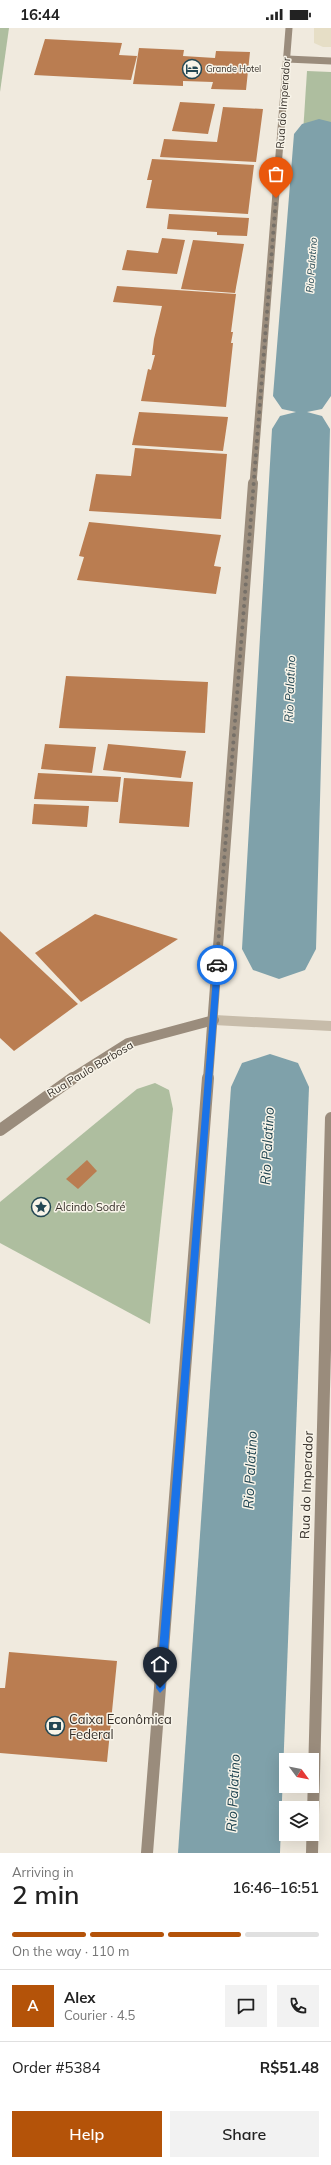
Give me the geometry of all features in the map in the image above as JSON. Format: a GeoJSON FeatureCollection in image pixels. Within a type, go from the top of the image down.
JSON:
{"type":"FeatureCollection","features":[{"type":"Feature","properties":{"kind":"main road","name":"Rua do Imperador"},"geometry":{"type":"LineString","coordinates":[[147,1853],[202,1143],[214,1020],[221,900],[289,28]]}},
{"type":"Feature","properties":{"kind":"main road"},"geometry":{"type":"LineString","coordinates":[[286,59],[331,61]]}},
{"type":"Feature","properties":{"kind":"main road","name":"Rua Paulo Barbosa"},"geometry":{"type":"LineString","coordinates":[[0,1130],[58,1087],[128,1043],[214,1020]]}},
{"type":"Feature","properties":{"kind":"main road","name":"Rua do Imperador"},"geometry":{"type":"LineString","coordinates":[[312,1853],[331,1118]]}},
{"type":"Feature","properties":{"kind":"street","name":"Rua Paulo Barbosa"},"geometry":{"type":"LineString","coordinates":[[214,1020],[331,1026]]}},
{"type":"Feature","properties":{"kind":"green space"},"geometry":{"type":"Polygon","coordinates":[[[0,28],[9,28],[0,92],[0,28]]]}},
{"type":"Feature","properties":{"kind":"green space"},"geometry":{"type":"Polygon","coordinates":[[[307,71],[331,72],[331,134],[303,133],[307,71]]]}},
{"type":"Feature","properties":{"kind":"green space"},"geometry":{"type":"Polygon","coordinates":[[[155,1083],[169,1090],[173,1109],[150,1324],[0,1243],[0,1202],[137,1089],[155,1083]]]}},
{"type":"Feature","properties":{"kind":"shaded area"},"geometry":{"type":"Polygon","coordinates":[[[314,28],[331,28],[331,47],[323,47],[314,43],[314,28]]]}},
{"type":"Feature","properties":{"kind":"building"},"geometry":{"type":"Polygon","coordinates":[[[45,39],[122,43],[119,55],[137,56],[131,80],[34,75],[45,39]]]}},
{"type":"Feature","properties":{"kind":"building","name":"Grande Hotel"},"geometry":{"type":"Polygon","coordinates":[[[139,48],[184,50],[183,56],[215,58],[216,51],[250,52],[246,90],[211,89],[213,82],[183,81],[183,86],[133,84],[139,48]]]}},
{"type":"Feature","properties":{"kind":"building"},"geometry":{"type":"Polygon","coordinates":[[[180,102],[215,104],[208,134],[172,131],[180,102]]]}},
{"type":"Feature","properties":{"kind":"building"},"geometry":{"type":"Polygon","coordinates":[[[223,107],[263,109],[256,162],[160,157],[164,139],[217,142],[223,107]]]}},
{"type":"Feature","properties":{"kind":"building"},"geometry":{"type":"Polygon","coordinates":[[[152,159],[254,165],[248,214],[146,208],[152,180],[147,180],[152,159]]]}},
{"type":"Feature","properties":{"kind":"building"},"geometry":{"type":"Polygon","coordinates":[[[169,214],[249,218],[247,236],[217,235],[217,232],[167,229],[169,214]]]}},
{"type":"Feature","properties":{"kind":"building"},"geometry":{"type":"Polygon","coordinates":[[[162,238],[185,240],[177,274],[122,270],[127,250],[158,253],[162,238]]]}},
{"type":"Feature","properties":{"kind":"building"},"geometry":{"type":"Polygon","coordinates":[[[193,240],[244,244],[235,293],[181,289],[193,240]]]}},
{"type":"Feature","properties":{"kind":"building"},"geometry":{"type":"Polygon","coordinates":[[[117,286],[236,294],[231,332],[233,332],[231,343],[233,343],[226,407],[141,401],[148,369],[151,370],[155,355],[152,355],[154,339],[162,306],[113,302],[117,286]]]}},
{"type":"Feature","properties":{"kind":"building"},"geometry":{"type":"Polygon","coordinates":[[[139,412],[228,417],[223,451],[132,445],[139,412]]]}},
{"type":"Feature","properties":{"kind":"building"},"geometry":{"type":"Polygon","coordinates":[[[135,448],[227,454],[221,519],[89,511],[96,474],[131,476],[135,448]]]}},
{"type":"Feature","properties":{"kind":"building"},"geometry":{"type":"Polygon","coordinates":[[[89,522],[221,535],[214,566],[221,567],[216,594],[77,580],[84,557],[79,556],[89,522]]]}},
{"type":"Feature","properties":{"kind":"building"},"geometry":{"type":"Polygon","coordinates":[[[66,676],[208,682],[205,733],[59,728],[66,676]]]}},
{"type":"Feature","properties":{"kind":"building"},"geometry":{"type":"Polygon","coordinates":[[[45,744],[96,747],[92,773],[41,769],[45,744]]]}},
{"type":"Feature","properties":{"kind":"building"},"geometry":{"type":"Polygon","coordinates":[[[108,744],[186,751],[181,778],[103,770],[108,744]]]}},
{"type":"Feature","properties":{"kind":"building"},"geometry":{"type":"Polygon","coordinates":[[[38,773],[121,777],[118,802],[34,799],[38,773]]]}},
{"type":"Feature","properties":{"kind":"building"},"geometry":{"type":"Polygon","coordinates":[[[124,778],[193,782],[189,827],[119,823],[124,778]]]}},
{"type":"Feature","properties":{"kind":"building"},"geometry":{"type":"Polygon","coordinates":[[[34,804],[89,806],[87,827],[32,824],[34,804]]]}},
{"type":"Feature","properties":{"kind":"building"},"geometry":{"type":"Polygon","coordinates":[[[95,914],[178,939],[81,1002],[35,953],[95,914]]]}},
{"type":"Feature","properties":{"kind":"building"},"geometry":{"type":"Polygon","coordinates":[[[0,931],[78,1004],[14,1051],[0,1038],[0,931]]]}},
{"type":"Feature","properties":{"kind":"building"},"geometry":{"type":"Polygon","coordinates":[[[87,1160],[97,1171],[78,1189],[66,1179],[87,1160]]]}},
{"type":"Feature","properties":{"kind":"building","name":"Caixa Econômica Federal"},"geometry":{"type":"Polygon","coordinates":[[[9,1652],[117,1661],[107,1762],[0,1753],[0,1688],[5,1688],[9,1652]]]}},
{"type":"Feature","properties":{"kind":"waterway","name":"Rio Palatino"},"geometry":{"type":"LineString","coordinates":[[302,396],[319,134]]}},
{"type":"Feature","properties":{"kind":"waterway","name":"Rio Palatino"},"geometry":{"type":"LineString","coordinates":[[279,949],[301,429]]}},
{"type":"Feature","properties":{"kind":"waterway","name":"Rio Palatino"},"geometry":{"type":"LineString","coordinates":[[229,1853],[270,1087]]}},
{"type":"Feature","properties":{"kind":"way so far"},"geometry":{"type":"LineString","coordinates":[[217,965],[276,198]]}},
{"type":"Feature","properties":{"kind":"place","name":"Grande Hotel"},"geometry":{"type":"Point","coordinates":[192,69]}},
{"type":"Feature","properties":{"kind":"place","name":"Alcindo Sodré"},"geometry":{"type":"Point","coordinates":[41,1207]}},
{"type":"Feature","properties":{"kind":"place","name":"Caixa Econômica Federal"},"geometry":{"type":"Point","coordinates":[55,1726]}},
{"type":"Feature","properties":{"kind":"route"},"geometry":{"type":"LineString","coordinates":[[160,1688],[202,1143],[214,1020],[217,965]]}}]}
